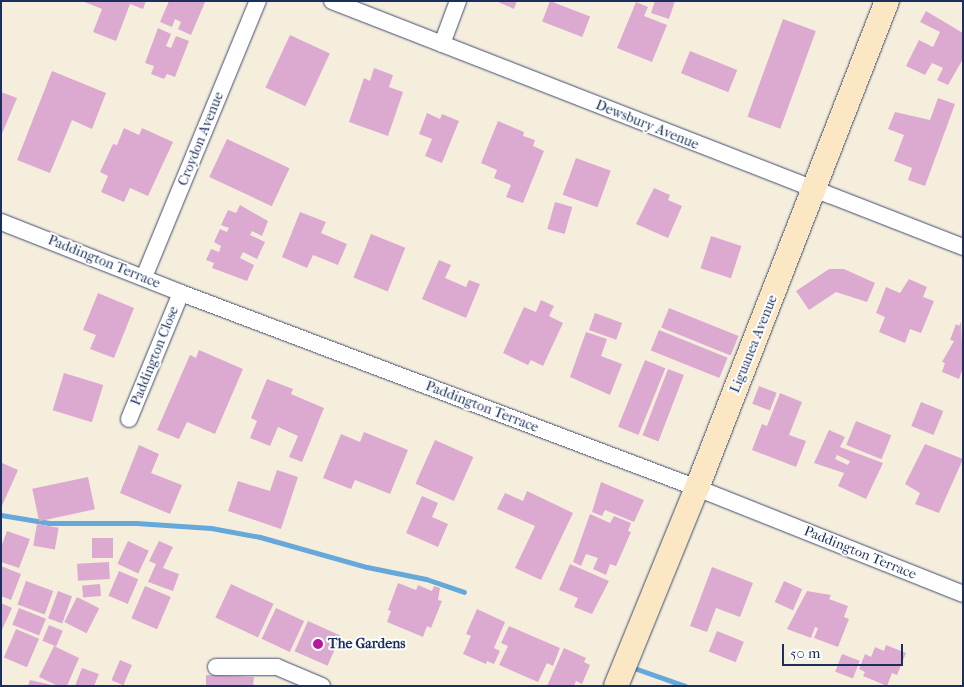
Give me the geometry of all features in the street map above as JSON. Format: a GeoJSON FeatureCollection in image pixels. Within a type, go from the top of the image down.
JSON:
{"type":"FeatureCollection","features":[{"type":"Feature","properties":{"kind":"main road","name":"Liguanea Avenue"},"geometry":{"type":"LineString","coordinates":[[616,686],[697,488],[887,1]]}},
{"type":"Feature","properties":{"kind":"street","name":"Croydon Avenue"},"geometry":{"type":"LineString","coordinates":[[144,278],[258,1]]}},
{"type":"Feature","properties":{"kind":"street","name":"Dewsbury Avenue"},"geometry":{"type":"LineString","coordinates":[[332,1],[814,192],[963,247]]}},
{"type":"Feature","properties":{"kind":"street"},"geometry":{"type":"LineString","coordinates":[[442,44],[458,1]]}},
{"type":"Feature","properties":{"kind":"street","name":"Paddington Terrace"},"geometry":{"type":"LineString","coordinates":[[1,222],[181,294],[697,488],[963,594]]}},
{"type":"Feature","properties":{"kind":"street","name":"Paddington Close"},"geometry":{"type":"LineString","coordinates":[[129,419],[181,294]]}},
{"type":"Feature","properties":{"kind":"street"},"geometry":{"type":"LineString","coordinates":[[216,667],[277,667],[322,686]]}},
{"type":"Feature","properties":{"kind":"building"},"geometry":{"type":"Polygon","coordinates":[[[82,1],[146,1],[143,9],[130,4],[116,41],[93,32],[102,9],[82,1]]]}},
{"type":"Feature","properties":{"kind":"building"},"geometry":{"type":"Polygon","coordinates":[[[169,1],[205,2],[191,35],[178,29],[181,22],[175,19],[172,27],[160,22],[169,1]]]}},
{"type":"Feature","properties":{"kind":"building"},"geometry":{"type":"Polygon","coordinates":[[[496,1],[517,1],[514,9],[496,1]]]}},
{"type":"Feature","properties":{"kind":"building"},"geometry":{"type":"Polygon","coordinates":[[[550,1],[590,16],[582,37],[542,22],[550,1]]]}},
{"type":"Feature","properties":{"kind":"building"},"geometry":{"type":"Polygon","coordinates":[[[655,1],[675,1],[669,19],[651,13],[655,1]]]}},
{"type":"Feature","properties":{"kind":"building"},"geometry":{"type":"Polygon","coordinates":[[[636,2],[648,7],[644,16],[667,25],[652,62],[617,48],[636,2]]]}},
{"type":"Feature","properties":{"kind":"building"},"geometry":{"type":"Polygon","coordinates":[[[926,11],[963,33],[963,59],[948,85],[937,80],[943,68],[932,63],[925,75],[906,66],[919,40],[933,47],[940,32],[920,22],[926,11]]]}},
{"type":"Feature","properties":{"kind":"building"},"geometry":{"type":"Polygon","coordinates":[[[783,19],[816,31],[780,129],[747,117],[783,19]]]}},
{"type":"Feature","properties":{"kind":"building"},"geometry":{"type":"Polygon","coordinates":[[[158,28],[171,34],[166,46],[171,48],[176,36],[189,41],[175,77],[167,74],[164,79],[151,74],[154,66],[145,63],[158,28]]]}},
{"type":"Feature","properties":{"kind":"building"},"geometry":{"type":"Polygon","coordinates":[[[290,35],[330,54],[305,106],[265,88],[290,35]]]}},
{"type":"Feature","properties":{"kind":"building"},"geometry":{"type":"Polygon","coordinates":[[[690,51],[737,70],[728,92],[681,73],[690,51]]]}},
{"type":"Feature","properties":{"kind":"building"},"geometry":{"type":"Polygon","coordinates":[[[374,68],[393,75],[389,87],[403,92],[388,136],[349,122],[364,78],[370,81],[374,68]]]}},
{"type":"Feature","properties":{"kind":"building"},"geometry":{"type":"Polygon","coordinates":[[[52,71],[106,93],[92,129],[72,120],[50,173],[17,160],[52,71]]]}},
{"type":"Feature","properties":{"kind":"building"},"geometry":{"type":"Polygon","coordinates":[[[1,92],[17,98],[1,136],[1,92]]]}},
{"type":"Feature","properties":{"kind":"building"},"geometry":{"type":"Polygon","coordinates":[[[938,98],[955,104],[925,186],[908,180],[912,168],[894,161],[904,135],[888,129],[895,112],[930,120],[938,98]]]}},
{"type":"Feature","properties":{"kind":"building"},"geometry":{"type":"Polygon","coordinates":[[[427,113],[440,119],[442,114],[459,121],[442,163],[425,156],[432,139],[419,134],[427,113]]]}},
{"type":"Feature","properties":{"kind":"building"},"geometry":{"type":"Polygon","coordinates":[[[498,121],[524,132],[523,136],[535,140],[533,146],[544,151],[523,203],[506,197],[511,185],[494,178],[497,170],[481,163],[498,121]]]}},
{"type":"Feature","properties":{"kind":"building"},"geometry":{"type":"Polygon","coordinates":[[[124,128],[139,135],[142,128],[173,142],[148,196],[130,188],[124,202],[101,192],[108,176],[100,172],[113,144],[117,145],[124,128]]]}},
{"type":"Feature","properties":{"kind":"building"},"geometry":{"type":"Polygon","coordinates":[[[227,139],[290,168],[272,206],[209,177],[227,139]]]}},
{"type":"Feature","properties":{"kind":"building"},"geometry":{"type":"Polygon","coordinates":[[[576,158],[611,171],[597,207],[563,195],[576,158]]]}},
{"type":"Feature","properties":{"kind":"building"},"geometry":{"type":"Polygon","coordinates":[[[654,188],[670,195],[668,200],[682,206],[668,238],[636,224],[654,188]]]}},
{"type":"Feature","properties":{"kind":"building"},"geometry":{"type":"Polygon","coordinates":[[[555,202],[572,207],[565,234],[547,229],[555,202]]]}},
{"type":"Feature","properties":{"kind":"building"},"geometry":{"type":"Polygon","coordinates":[[[240,205],[268,221],[262,236],[252,231],[250,235],[265,242],[257,259],[243,252],[240,258],[254,265],[247,281],[212,268],[214,263],[206,260],[211,249],[219,252],[221,246],[214,242],[220,229],[227,232],[229,228],[221,225],[228,210],[236,213],[240,205]]]}},
{"type":"Feature","properties":{"kind":"building"},"geometry":{"type":"Polygon","coordinates":[[[300,212],[326,222],[321,233],[347,244],[338,265],[313,255],[307,268],[282,257],[300,212]]]}},
{"type":"Feature","properties":{"kind":"building"},"geometry":{"type":"Polygon","coordinates":[[[371,234],[405,248],[388,291],[353,278],[371,234]]]}},
{"type":"Feature","properties":{"kind":"building"},"geometry":{"type":"Polygon","coordinates":[[[711,236],[741,246],[731,278],[700,268],[711,236]]]}},
{"type":"Feature","properties":{"kind":"building"},"geometry":{"type":"Polygon","coordinates":[[[439,260],[451,265],[445,278],[466,287],[469,280],[480,284],[466,318],[422,299],[439,260]]]}},
{"type":"Feature","properties":{"kind":"building"},"geometry":{"type":"Polygon","coordinates":[[[829,269],[844,269],[875,283],[867,302],[836,292],[809,310],[796,291],[829,269]]]}},
{"type":"Feature","properties":{"kind":"building"},"geometry":{"type":"Polygon","coordinates":[[[909,279],[927,287],[923,297],[934,301],[921,333],[910,329],[905,343],[879,332],[885,317],[876,313],[886,287],[900,293],[909,279]]]}},
{"type":"Feature","properties":{"kind":"building"},"geometry":{"type":"Polygon","coordinates":[[[98,293],[134,308],[114,358],[90,349],[96,335],[83,330],[98,293]]]}},
{"type":"Feature","properties":{"kind":"building"},"geometry":{"type":"Polygon","coordinates":[[[541,300],[554,306],[549,316],[563,323],[543,366],[531,360],[528,365],[503,353],[524,307],[536,312],[541,300]]]}},
{"type":"Feature","properties":{"kind":"building"},"geometry":{"type":"Polygon","coordinates":[[[669,308],[739,336],[731,356],[661,327],[669,308]]]}},
{"type":"Feature","properties":{"kind":"building"},"geometry":{"type":"Polygon","coordinates":[[[595,313],[622,323],[616,340],[589,330],[595,313]]]}},
{"type":"Feature","properties":{"kind":"building"},"geometry":{"type":"Polygon","coordinates":[[[961,322],[963,368],[959,379],[942,372],[945,363],[942,362],[954,341],[950,340],[956,324],[959,326],[961,322]]]}},
{"type":"Feature","properties":{"kind":"building"},"geometry":{"type":"Polygon","coordinates":[[[659,330],[728,358],[719,378],[651,350],[659,330]]]}},
{"type":"Feature","properties":{"kind":"building"},"geometry":{"type":"Polygon","coordinates":[[[586,332],[607,339],[601,356],[622,364],[610,395],[570,377],[586,332]]]}},
{"type":"Feature","properties":{"kind":"building"},"geometry":{"type":"Polygon","coordinates":[[[199,350],[243,369],[215,434],[187,422],[179,439],[157,430],[190,355],[196,358],[199,350]]]}},
{"type":"Feature","properties":{"kind":"building"},"geometry":{"type":"Polygon","coordinates":[[[645,360],[665,368],[638,435],[618,427],[645,360]]]}},
{"type":"Feature","properties":{"kind":"building"},"geometry":{"type":"Polygon","coordinates":[[[668,369],[684,375],[658,441],[643,435],[668,369]]]}},
{"type":"Feature","properties":{"kind":"building"},"geometry":{"type":"Polygon","coordinates":[[[64,373],[103,385],[92,422],[53,410],[64,373]]]}},
{"type":"Feature","properties":{"kind":"building"},"geometry":{"type":"Polygon","coordinates":[[[267,379],[293,389],[291,394],[324,408],[302,462],[289,457],[298,436],[278,427],[270,446],[250,438],[257,421],[251,418],[267,379]]]}},
{"type":"Feature","properties":{"kind":"building"},"geometry":{"type":"Polygon","coordinates":[[[759,386],[777,393],[770,411],[752,404],[759,386]]]}},
{"type":"Feature","properties":{"kind":"building"},"geometry":{"type":"Polygon","coordinates":[[[780,393],[802,402],[789,435],[806,441],[796,467],[752,450],[762,424],[767,426],[780,393]]]}},
{"type":"Feature","properties":{"kind":"building"},"geometry":{"type":"Polygon","coordinates":[[[921,402],[943,411],[934,435],[911,426],[921,402]]]}},
{"type":"Feature","properties":{"kind":"building"},"geometry":{"type":"Polygon","coordinates":[[[856,421],[891,435],[881,459],[846,445],[856,421]]]}},
{"type":"Feature","properties":{"kind":"building"},"geometry":{"type":"Polygon","coordinates":[[[829,430],[845,437],[840,447],[883,463],[866,499],[838,486],[844,473],[814,463],[829,430]],[[837,455],[835,459],[848,465],[850,461],[837,455]]]}},
{"type":"Feature","properties":{"kind":"building"},"geometry":{"type":"Polygon","coordinates":[[[364,432],[408,450],[390,494],[355,480],[351,489],[323,478],[341,434],[360,442],[364,432]]]}},
{"type":"Feature","properties":{"kind":"building"},"geometry":{"type":"Polygon","coordinates":[[[435,440],[473,457],[454,501],[415,484],[435,440]]]}},
{"type":"Feature","properties":{"kind":"building"},"geometry":{"type":"Polygon","coordinates":[[[925,444],[963,459],[939,513],[915,504],[920,493],[905,484],[925,444]]]}},
{"type":"Feature","properties":{"kind":"building"},"geometry":{"type":"Polygon","coordinates":[[[139,445],[159,454],[151,473],[182,485],[170,514],[120,493],[139,445]]]}},
{"type":"Feature","properties":{"kind":"building"},"geometry":{"type":"Polygon","coordinates":[[[2,463],[18,470],[1,508],[1,465],[2,463]]]}},
{"type":"Feature","properties":{"kind":"building"},"geometry":{"type":"Polygon","coordinates":[[[277,470],[298,477],[281,529],[228,511],[238,481],[270,491],[277,470]]]}},
{"type":"Feature","properties":{"kind":"building"},"geometry":{"type":"Polygon","coordinates":[[[88,477],[95,509],[39,521],[32,489],[88,477]]]}},
{"type":"Feature","properties":{"kind":"building"},"geometry":{"type":"Polygon","coordinates":[[[601,482],[644,500],[634,522],[605,510],[602,516],[592,512],[601,482]]]}},
{"type":"Feature","properties":{"kind":"building"},"geometry":{"type":"Polygon","coordinates":[[[527,491],[573,513],[541,580],[515,568],[535,526],[497,509],[505,493],[523,501],[527,491]]]}},
{"type":"Feature","properties":{"kind":"building"},"geometry":{"type":"Polygon","coordinates":[[[422,496],[438,503],[432,517],[448,524],[438,547],[406,533],[422,496]]]}},
{"type":"Feature","properties":{"kind":"building"},"geometry":{"type":"Polygon","coordinates":[[[590,514],[610,523],[614,516],[631,523],[628,531],[631,532],[616,566],[610,564],[606,575],[593,569],[598,558],[586,554],[581,566],[573,562],[590,514]]]}},
{"type":"Feature","properties":{"kind":"building"},"geometry":{"type":"Polygon","coordinates":[[[37,524],[59,528],[55,549],[33,546],[37,524]]]}},
{"type":"Feature","properties":{"kind":"building"},"geometry":{"type":"Polygon","coordinates":[[[7,531],[30,539],[19,568],[1,562],[1,547],[7,531]]]}},
{"type":"Feature","properties":{"kind":"building"},"geometry":{"type":"Polygon","coordinates":[[[92,538],[113,538],[113,558],[92,558],[92,538]]]}},
{"type":"Feature","properties":{"kind":"building"},"geometry":{"type":"Polygon","coordinates":[[[128,541],[149,551],[138,573],[117,564],[128,541]]]}},
{"type":"Feature","properties":{"kind":"building"},"geometry":{"type":"Polygon","coordinates":[[[159,541],[173,547],[163,568],[179,574],[173,591],[148,582],[156,564],[149,561],[159,541]]]}},
{"type":"Feature","properties":{"kind":"building"},"geometry":{"type":"Polygon","coordinates":[[[109,562],[110,579],[78,581],[77,564],[109,562]]]}},
{"type":"Feature","properties":{"kind":"building"},"geometry":{"type":"Polygon","coordinates":[[[570,564],[609,581],[592,614],[574,607],[578,598],[559,590],[570,564]]]}},
{"type":"Feature","properties":{"kind":"building"},"geometry":{"type":"Polygon","coordinates":[[[1,566],[21,574],[11,600],[1,596],[1,566]]]}},
{"type":"Feature","properties":{"kind":"building"},"geometry":{"type":"Polygon","coordinates":[[[712,567],[753,583],[740,617],[716,608],[707,632],[690,626],[712,567]]]}},
{"type":"Feature","properties":{"kind":"building"},"geometry":{"type":"Polygon","coordinates":[[[119,571],[138,579],[128,604],[108,596],[119,571]]]}},
{"type":"Feature","properties":{"kind":"building"},"geometry":{"type":"Polygon","coordinates":[[[26,581],[53,591],[45,614],[17,604],[26,581]]]}},
{"type":"Feature","properties":{"kind":"building"},"geometry":{"type":"Polygon","coordinates":[[[784,581],[802,589],[793,610],[775,602],[784,581]]]}},
{"type":"Feature","properties":{"kind":"building"},"geometry":{"type":"Polygon","coordinates":[[[398,583],[416,590],[418,585],[432,591],[434,586],[440,588],[438,600],[442,601],[431,628],[427,626],[423,637],[387,622],[391,611],[388,610],[398,583]]]}},
{"type":"Feature","properties":{"kind":"building"},"geometry":{"type":"Polygon","coordinates":[[[100,584],[101,596],[83,598],[82,586],[100,584]]]}},
{"type":"Feature","properties":{"kind":"building"},"geometry":{"type":"Polygon","coordinates":[[[231,584],[274,604],[258,637],[215,618],[231,584]]]}},
{"type":"Feature","properties":{"kind":"building"},"geometry":{"type":"Polygon","coordinates":[[[145,586],[171,597],[157,629],[131,618],[145,586]]]}},
{"type":"Feature","properties":{"kind":"building"},"geometry":{"type":"Polygon","coordinates":[[[58,591],[72,596],[62,623],[48,618],[58,591]]]}},
{"type":"Feature","properties":{"kind":"building"},"geometry":{"type":"Polygon","coordinates":[[[807,591],[831,595],[829,599],[848,606],[844,617],[849,619],[838,647],[814,638],[818,628],[815,627],[811,638],[787,629],[807,591]]]}},
{"type":"Feature","properties":{"kind":"building"},"geometry":{"type":"Polygon","coordinates":[[[77,597],[99,608],[87,633],[64,622],[77,597]]]}},
{"type":"Feature","properties":{"kind":"building"},"geometry":{"type":"Polygon","coordinates":[[[1,603],[12,608],[1,632],[1,603]]]}},
{"type":"Feature","properties":{"kind":"building"},"geometry":{"type":"Polygon","coordinates":[[[19,608],[46,619],[39,636],[12,625],[19,608]]]}},
{"type":"Feature","properties":{"kind":"building"},"geometry":{"type":"Polygon","coordinates":[[[276,608],[304,621],[290,652],[262,639],[276,608]]]}},
{"type":"Feature","properties":{"kind":"building"},"geometry":{"type":"Polygon","coordinates":[[[477,609],[505,622],[494,648],[500,651],[494,664],[487,661],[486,664],[463,654],[471,636],[466,634],[477,609]]]}},
{"type":"Feature","properties":{"kind":"building","name":"The Gardens"},"geometry":{"type":"Polygon","coordinates":[[[308,621],[341,636],[327,666],[295,651],[308,621]]]}},
{"type":"Feature","properties":{"kind":"building"},"geometry":{"type":"Polygon","coordinates":[[[49,625],[63,631],[56,647],[42,641],[49,625]]]}},
{"type":"Feature","properties":{"kind":"building"},"geometry":{"type":"Polygon","coordinates":[[[509,626],[560,648],[553,666],[547,663],[538,682],[499,665],[508,646],[501,643],[509,626]]]}},
{"type":"Feature","properties":{"kind":"building"},"geometry":{"type":"Polygon","coordinates":[[[16,629],[39,639],[27,667],[4,658],[16,629]]]}},
{"type":"Feature","properties":{"kind":"building"},"geometry":{"type":"Polygon","coordinates":[[[717,631],[744,642],[736,662],[709,651],[717,631]]]}},
{"type":"Feature","properties":{"kind":"building"},"geometry":{"type":"Polygon","coordinates":[[[886,645],[906,653],[897,675],[892,673],[887,686],[863,676],[865,672],[859,669],[865,654],[871,657],[875,647],[884,651],[886,645]]]}},
{"type":"Feature","properties":{"kind":"building"},"geometry":{"type":"Polygon","coordinates":[[[54,646],[79,658],[67,686],[58,686],[39,677],[54,646]]]}},
{"type":"Feature","properties":{"kind":"building"},"geometry":{"type":"Polygon","coordinates":[[[564,648],[586,658],[584,662],[590,665],[582,684],[576,681],[574,686],[547,686],[564,648]]]}},
{"type":"Feature","properties":{"kind":"building"},"geometry":{"type":"Polygon","coordinates":[[[842,654],[860,661],[853,679],[835,672],[842,654]]]}},
{"type":"Feature","properties":{"kind":"building"},"geometry":{"type":"Polygon","coordinates":[[[120,660],[132,665],[123,685],[111,680],[120,660]]]}},
{"type":"Feature","properties":{"kind":"building"},"geometry":{"type":"Polygon","coordinates":[[[82,668],[99,674],[94,686],[75,686],[82,668]]]}},
{"type":"Feature","properties":{"kind":"building"},"geometry":{"type":"Polygon","coordinates":[[[206,675],[254,677],[253,686],[206,686],[206,675]]]}},
{"type":"Feature","properties":{"kind":"building"},"geometry":{"type":"Polygon","coordinates":[[[30,680],[52,685],[52,686],[28,686],[30,680]]]}},
{"type":"Feature","properties":{"kind":"waterway"},"geometry":{"type":"LineString","coordinates":[[1,515],[49,523],[136,523],[211,528],[260,537],[367,567],[426,579],[464,592]]}},
{"type":"Feature","properties":{"kind":"waterway"},"geometry":{"type":"LineString","coordinates":[[634,668],[685,686]]}},
{"type":"Feature","properties":{"kind":"place","name":"The Gardens"},"geometry":{"type":"Point","coordinates":[318,644]}}]}
